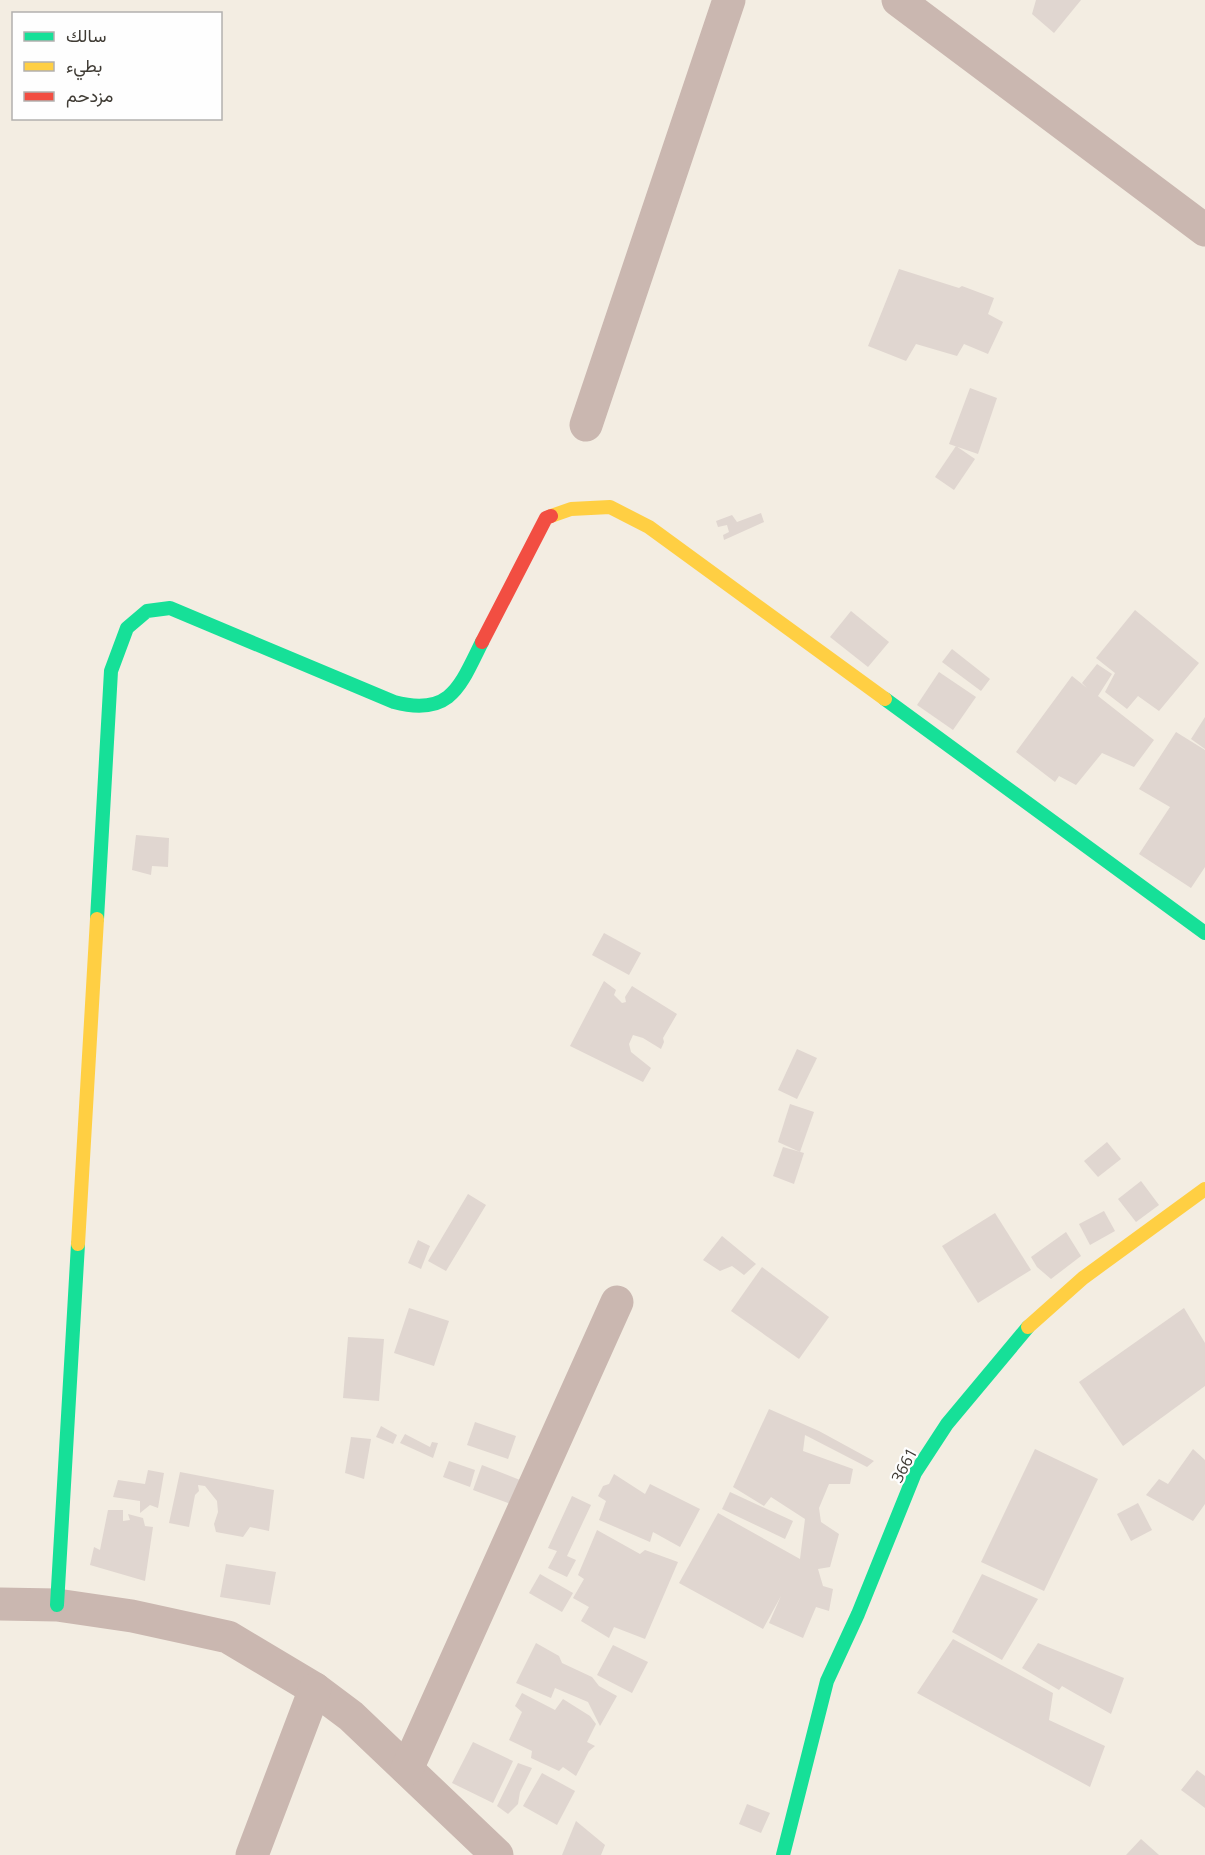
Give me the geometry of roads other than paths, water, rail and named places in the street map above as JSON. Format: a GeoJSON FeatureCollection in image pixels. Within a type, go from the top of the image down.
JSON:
{"type":"FeatureCollection","features":[{"type":"Feature","properties":{"kind":"street"},"geometry":{"type":"LineString","coordinates":[[586,425],[729,0]]}},
{"type":"Feature","properties":{"kind":"street"},"geometry":{"type":"LineString","coordinates":[[898,0],[1205,230]]}},
{"type":"Feature","properties":{"kind":"street"},"geometry":{"type":"LineString","coordinates":[[57,1605],[111,671],[127,628],[147,611],[170,608],[394,702],[417,708],[443,702],[459,687],[546,519],[571,509],[610,507],[649,528],[1205,933]]}},
{"type":"Feature","properties":{"kind":"street","name":"3661"},"geometry":{"type":"LineString","coordinates":[[783,1855],[827,1681],[858,1614],[915,1473],[947,1424],[1034,1322],[1083,1278],[1205,1189]]}},
{"type":"Feature","properties":{"kind":"street"},"geometry":{"type":"LineString","coordinates":[[407,1769],[616,1302]]}},
{"type":"Feature","properties":{"kind":"street"},"geometry":{"type":"LineString","coordinates":[[0,1604],[57,1605],[132,1616],[228,1637],[315,1689],[351,1716],[497,1855]]}},
{"type":"Feature","properties":{"kind":"street"},"geometry":{"type":"LineString","coordinates":[[252,1855],[315,1689]]}}]}
